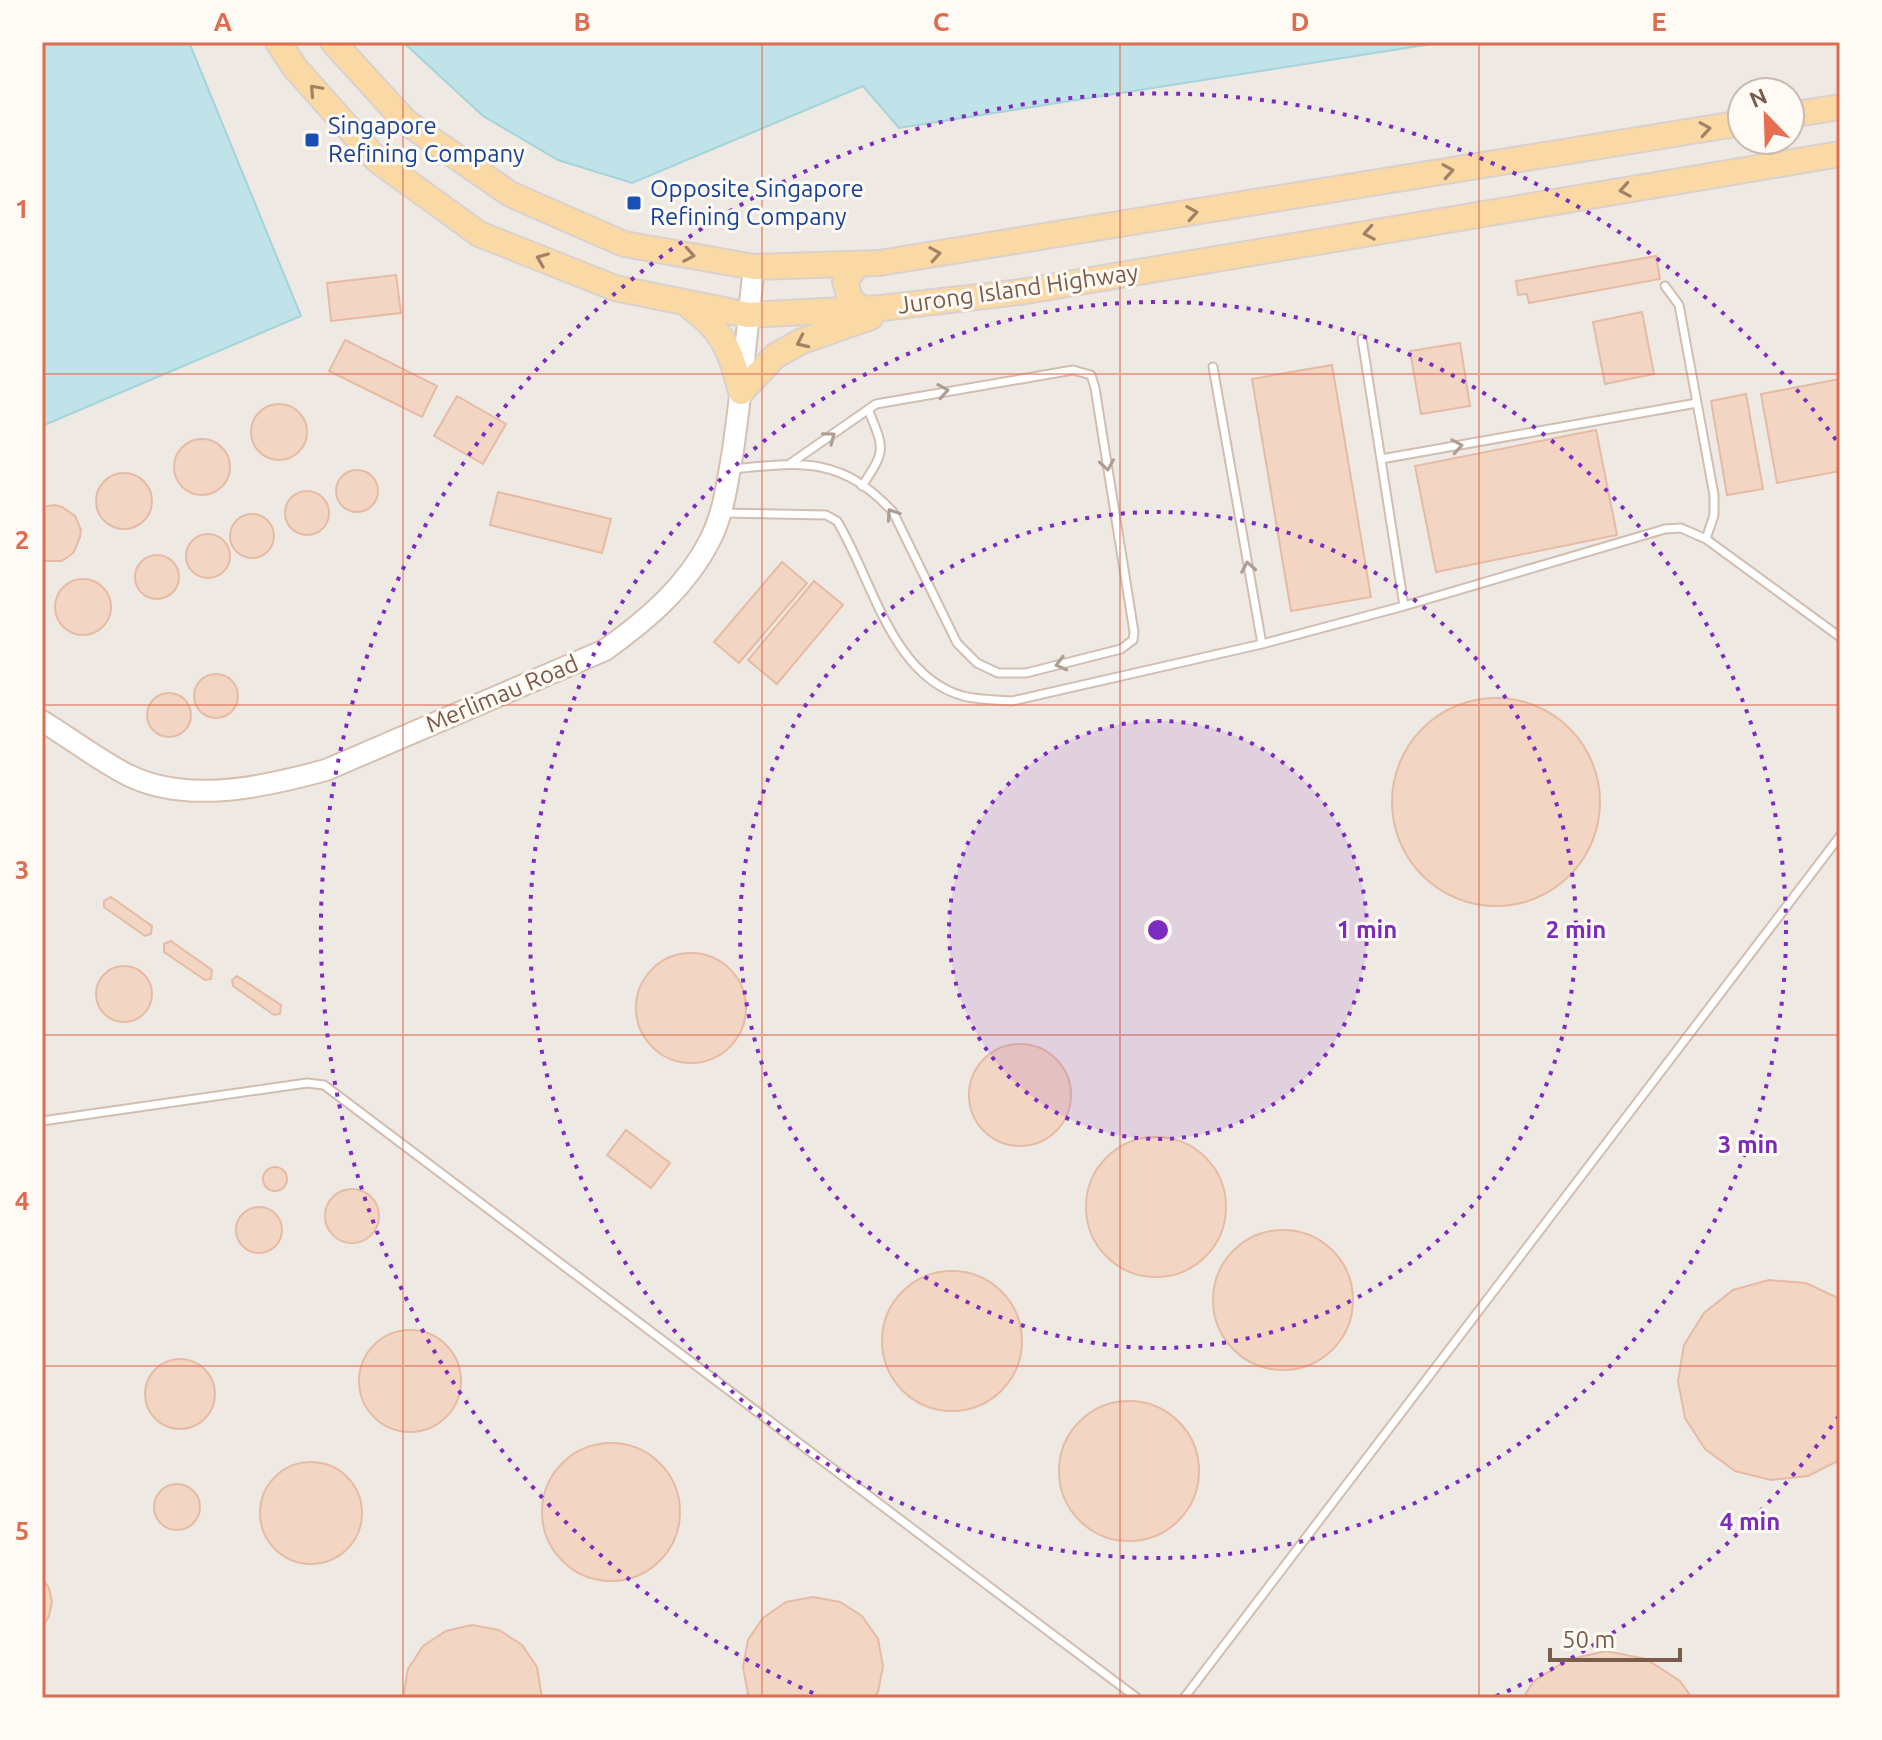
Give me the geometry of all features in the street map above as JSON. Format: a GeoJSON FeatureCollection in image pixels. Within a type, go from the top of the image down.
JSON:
{"type":"FeatureCollection","features":[{"type":"Feature","properties":{"kind":"main road","name":"Jurong Island Highway"},"geometry":{"type":"LineString","coordinates":[[278,42],[295,68],[377,160],[479,234],[615,288],[748,315],[902,306],[1020,292],[1840,154]]}},
{"type":"Feature","properties":{"kind":"main road","name":"Jurong Island Highway"},"geometry":{"type":"LineString","coordinates":[[333,42],[406,122],[510,194],[624,244],[754,267],[858,264],[994,245],[1726,126]]}},
{"type":"Feature","properties":{"kind":"main road"},"geometry":{"type":"LineString","coordinates":[[1806,112],[1840,107]]}},
{"type":"Feature","properties":{"kind":"main road"},"geometry":{"type":"LineString","coordinates":[[858,264],[845,281],[850,299],[862,309]]}},
{"type":"Feature","properties":{"kind":"main road"},"geometry":{"type":"LineString","coordinates":[[685,302],[718,331],[731,351],[741,392]]}},
{"type":"Feature","properties":{"kind":"main road"},"geometry":{"type":"LineString","coordinates":[[741,392],[775,356],[802,341],[902,306]]}},
{"type":"Feature","properties":{"kind":"street","name":"Merlimau Road"},"geometry":{"type":"LineString","coordinates":[[42,721],[126,774],[173,789],[205,791],[240,787],[287,781],[326,770],[605,650],[669,598],[711,538],[730,469],[754,267]]}},
{"type":"Feature","properties":{"kind":"lane"},"geometry":{"type":"LineString","coordinates":[[1665,286],[1679,305],[1714,495],[1714,515],[1706,539]]}},
{"type":"Feature","properties":{"kind":"lane"},"geometry":{"type":"LineString","coordinates":[[1362,339],[1404,606]]}},
{"type":"Feature","properties":{"kind":"lane"},"geometry":{"type":"LineString","coordinates":[[1213,367],[1262,644]]}},
{"type":"Feature","properties":{"kind":"lane"},"geometry":{"type":"LineString","coordinates":[[730,469],[791,463],[821,465],[849,477],[878,496],[893,512],[957,643],[977,663],[998,673],[1026,673],[1121,649],[1133,640],[1091,375],[1073,370],[889,400],[868,409],[791,463]]}},
{"type":"Feature","properties":{"kind":"lane"},"geometry":{"type":"LineString","coordinates":[[1381,459],[1697,403]]}},
{"type":"Feature","properties":{"kind":"lane"},"geometry":{"type":"LineString","coordinates":[[862,486],[882,456],[868,409]]}},
{"type":"Feature","properties":{"kind":"lane"},"geometry":{"type":"LineString","coordinates":[[720,513],[826,515],[837,521],[899,645],[913,666],[933,682],[962,695],[1012,701],[1262,644],[1404,606],[1649,532],[1681,528],[1706,539],[1840,637]]}},
{"type":"Feature","properties":{"kind":"lane"},"geometry":{"type":"LineString","coordinates":[[1184,1698],[1840,836]]}},
{"type":"Feature","properties":{"kind":"lane"},"geometry":{"type":"LineString","coordinates":[[42,1121],[307,1083],[324,1085],[1137,1698]]}},
{"type":"Feature","properties":{"kind":"shaded area","name":"Singapore Refining Company"},"geometry":{"type":"Polygon","coordinates":[[[189,42],[403,42],[483,116],[558,160],[632,183],[864,86],[899,128],[1444,42],[1840,42],[1840,1698],[42,1698],[42,426],[301,316],[189,42]]]}},
{"type":"Feature","properties":{"kind":"water"},"geometry":{"type":"Polygon","coordinates":[[[42,42],[189,42],[301,316],[42,426],[42,42]]]}},
{"type":"Feature","properties":{"kind":"water"},"geometry":{"type":"Polygon","coordinates":[[[403,42],[1444,42],[899,128],[863,86],[632,183],[558,160],[483,116],[403,42]]]}},
{"type":"Feature","properties":{"kind":"building"},"geometry":{"type":"Polygon","coordinates":[[[1656,256],[1660,279],[1529,303],[1527,294],[1518,295],[1516,281],[1656,256]]]}},
{"type":"Feature","properties":{"kind":"building"},"geometry":{"type":"Polygon","coordinates":[[[396,275],[401,313],[331,321],[327,283],[396,275]]]}},
{"type":"Feature","properties":{"kind":"building"},"geometry":{"type":"Polygon","coordinates":[[[1642,312],[1654,374],[1605,384],[1593,322],[1642,312]]]}},
{"type":"Feature","properties":{"kind":"building"},"geometry":{"type":"Polygon","coordinates":[[[345,340],[437,386],[422,417],[329,371],[345,340]]]}},
{"type":"Feature","properties":{"kind":"building"},"geometry":{"type":"Polygon","coordinates":[[[1460,343],[1470,406],[1421,414],[1410,351],[1460,343]]]}},
{"type":"Feature","properties":{"kind":"building"},"geometry":{"type":"Polygon","coordinates":[[[1332,365],[1371,597],[1291,611],[1252,379],[1332,365]]]}},
{"type":"Feature","properties":{"kind":"building"},"geometry":{"type":"Polygon","coordinates":[[[1840,379],[1840,471],[1777,483],[1761,394],[1840,379]]]}},
{"type":"Feature","properties":{"kind":"building"},"geometry":{"type":"Polygon","coordinates":[[[1746,394],[1763,489],[1727,495],[1711,401],[1746,394]]]}},
{"type":"Feature","properties":{"kind":"building"},"geometry":{"type":"Polygon","coordinates":[[[457,396],[506,424],[483,464],[434,436],[457,396]]]}},
{"type":"Feature","properties":{"kind":"building"},"geometry":{"type":"Polygon","coordinates":[[[279,404],[299,412],[307,432],[299,452],[279,460],[259,452],[251,432],[259,412],[279,404]]]}},
{"type":"Feature","properties":{"kind":"building"},"geometry":{"type":"Polygon","coordinates":[[[1596,430],[1617,535],[1436,572],[1415,466],[1596,430]]]}},
{"type":"Feature","properties":{"kind":"building"},"geometry":{"type":"Polygon","coordinates":[[[202,439],[222,447],[230,467],[222,487],[202,495],[182,487],[174,467],[182,447],[202,439]]]}},
{"type":"Feature","properties":{"kind":"building"},"geometry":{"type":"Polygon","coordinates":[[[357,470],[372,476],[378,491],[372,506],[357,512],[342,506],[336,491],[342,476],[357,470]]]}},
{"type":"Feature","properties":{"kind":"building"},"geometry":{"type":"Polygon","coordinates":[[[124,473],[144,481],[152,501],[144,521],[124,529],[104,521],[96,501],[104,481],[124,473]]]}},
{"type":"Feature","properties":{"kind":"building"},"geometry":{"type":"Polygon","coordinates":[[[307,491],[322,498],[329,513],[322,528],[307,535],[292,528],[285,513],[292,498],[307,491]]]}},
{"type":"Feature","properties":{"kind":"building"},"geometry":{"type":"Polygon","coordinates":[[[498,492],[611,519],[602,553],[490,525],[498,492]]]}},
{"type":"Feature","properties":{"kind":"building"},"geometry":{"type":"Polygon","coordinates":[[[54,505],[75,516],[81,530],[80,537],[74,552],[68,557],[61,561],[46,561],[42,560],[42,507],[54,505]]]}},
{"type":"Feature","properties":{"kind":"building"},"geometry":{"type":"Polygon","coordinates":[[[252,514],[267,521],[274,536],[267,551],[252,558],[237,551],[230,536],[237,521],[252,514]]]}},
{"type":"Feature","properties":{"kind":"building"},"geometry":{"type":"Polygon","coordinates":[[[208,534],[223,541],[230,556],[223,571],[208,578],[193,571],[186,556],[193,541],[208,534]]]}},
{"type":"Feature","properties":{"kind":"building"},"geometry":{"type":"Polygon","coordinates":[[[157,555],[172,562],[179,577],[172,592],[157,599],[142,592],[135,577],[142,562],[157,555]]]}},
{"type":"Feature","properties":{"kind":"building"},"geometry":{"type":"Polygon","coordinates":[[[782,562],[807,583],[739,663],[714,642],[782,562]]]}},
{"type":"Feature","properties":{"kind":"building"},"geometry":{"type":"Polygon","coordinates":[[[83,579],[103,587],[111,607],[103,627],[83,635],[63,627],[55,607],[63,587],[83,579]]]}},
{"type":"Feature","properties":{"kind":"building"},"geometry":{"type":"Polygon","coordinates":[[[814,581],[843,605],[777,684],[748,660],[814,581]]]}},
{"type":"Feature","properties":{"kind":"building"},"geometry":{"type":"Polygon","coordinates":[[[216,674],[231,681],[238,696],[231,711],[216,718],[201,711],[194,696],[201,681],[216,674]]]}},
{"type":"Feature","properties":{"kind":"building"},"geometry":{"type":"Polygon","coordinates":[[[169,693],[184,700],[191,715],[184,730],[169,737],[154,730],[147,715],[154,700],[169,693]]]}},
{"type":"Feature","properties":{"kind":"building"},"geometry":{"type":"Polygon","coordinates":[[[1496,698],[1536,706],[1570,728],[1592,762],[1600,802],[1592,842],[1570,876],[1536,898],[1496,906],[1456,898],[1422,876],[1400,842],[1392,802],[1400,762],[1422,728],[1456,706],[1496,698]]]}},
{"type":"Feature","properties":{"kind":"building"},"geometry":{"type":"Polygon","coordinates":[[[111,897],[152,926],[151,934],[145,936],[104,907],[104,901],[111,897]]]}},
{"type":"Feature","properties":{"kind":"building"},"geometry":{"type":"Polygon","coordinates":[[[171,941],[212,970],[211,979],[205,980],[164,952],[164,944],[171,941]]]}},
{"type":"Feature","properties":{"kind":"building"},"geometry":{"type":"Polygon","coordinates":[[[691,953],[712,957],[730,969],[742,987],[746,1008],[742,1029],[730,1047],[712,1059],[691,1063],[670,1059],[652,1047],[640,1029],[636,1008],[640,987],[652,969],[670,957],[691,953]]]}},
{"type":"Feature","properties":{"kind":"building"},"geometry":{"type":"Polygon","coordinates":[[[124,966],[144,974],[152,994],[144,1014],[124,1022],[104,1014],[96,994],[104,974],[124,966]]]}},
{"type":"Feature","properties":{"kind":"building"},"geometry":{"type":"Polygon","coordinates":[[[237,976],[281,1005],[280,1014],[274,1015],[233,986],[232,980],[237,976]]]}},
{"type":"Feature","properties":{"kind":"building"},"geometry":{"type":"Polygon","coordinates":[[[1020,1044],[1039,1048],[1056,1059],[1067,1076],[1071,1095],[1067,1114],[1056,1131],[1039,1142],[1020,1146],[1001,1142],[984,1131],[973,1114],[969,1095],[973,1076],[984,1059],[1001,1048],[1020,1044]]]}},
{"type":"Feature","properties":{"kind":"building"},"geometry":{"type":"Polygon","coordinates":[[[626,1130],[670,1163],[651,1188],[607,1155],[626,1130]]]}},
{"type":"Feature","properties":{"kind":"building"},"geometry":{"type":"Polygon","coordinates":[[[1156,1137],[1183,1142],[1206,1157],[1221,1180],[1226,1207],[1221,1234],[1206,1257],[1183,1272],[1156,1277],[1129,1272],[1106,1257],[1091,1234],[1086,1207],[1091,1180],[1106,1157],[1129,1142],[1156,1137]]]}},
{"type":"Feature","properties":{"kind":"building"},"geometry":{"type":"Polygon","coordinates":[[[275,1167],[284,1170],[287,1179],[284,1188],[275,1191],[266,1188],[263,1179],[266,1170],[275,1167]]]}},
{"type":"Feature","properties":{"kind":"building"},"geometry":{"type":"Polygon","coordinates":[[[352,1189],[371,1197],[379,1216],[371,1235],[352,1243],[333,1235],[325,1216],[333,1197],[352,1189]]]}},
{"type":"Feature","properties":{"kind":"building"},"geometry":{"type":"Polygon","coordinates":[[[259,1207],[275,1214],[282,1230],[275,1246],[259,1253],[243,1246],[236,1230],[243,1214],[259,1207]]]}},
{"type":"Feature","properties":{"kind":"building"},"geometry":{"type":"Polygon","coordinates":[[[1283,1230],[1310,1235],[1333,1250],[1348,1273],[1353,1300],[1348,1327],[1333,1350],[1310,1365],[1283,1370],[1256,1365],[1233,1350],[1218,1327],[1213,1300],[1218,1273],[1233,1250],[1256,1235],[1283,1230]]]}},
{"type":"Feature","properties":{"kind":"building"},"geometry":{"type":"Polygon","coordinates":[[[952,1271],[979,1276],[1002,1291],[1017,1314],[1022,1341],[1017,1368],[1002,1391],[979,1406],[952,1411],[925,1406],[902,1391],[887,1368],[882,1341],[887,1314],[902,1291],[925,1276],[952,1271]]]}},
{"type":"Feature","properties":{"kind":"building"},"geometry":{"type":"Polygon","coordinates":[[[1769,1280],[1806,1283],[1840,1299],[1840,1460],[1808,1476],[1771,1480],[1735,1471],[1705,1449],[1685,1418],[1678,1381],[1684,1345],[1704,1313],[1733,1290],[1769,1280]]]}},
{"type":"Feature","properties":{"kind":"building"},"geometry":{"type":"Polygon","coordinates":[[[410,1330],[430,1334],[446,1345],[457,1361],[461,1381],[457,1401],[446,1417],[430,1428],[410,1432],[390,1428],[374,1417],[363,1401],[359,1381],[363,1361],[374,1345],[390,1334],[410,1330]]]}},
{"type":"Feature","properties":{"kind":"building"},"geometry":{"type":"Polygon","coordinates":[[[173,1359],[187,1359],[200,1364],[210,1374],[215,1394],[210,1414],[200,1424],[187,1429],[173,1429],[160,1424],[150,1414],[145,1401],[145,1387],[150,1374],[160,1364],[173,1359]]]}},
{"type":"Feature","properties":{"kind":"building"},"geometry":{"type":"Polygon","coordinates":[[[1129,1401],[1156,1406],[1179,1421],[1194,1444],[1199,1471],[1194,1498],[1179,1521],[1156,1536],[1129,1541],[1102,1536],[1079,1521],[1064,1498],[1059,1471],[1064,1444],[1079,1421],[1102,1406],[1129,1401]]]}},
{"type":"Feature","properties":{"kind":"building"},"geometry":{"type":"Polygon","coordinates":[[[611,1443],[637,1448],[660,1463],[675,1486],[680,1512],[675,1538],[660,1561],[637,1576],[611,1581],[585,1576],[562,1561],[547,1538],[542,1512],[547,1486],[562,1463],[585,1448],[611,1443]]]}},
{"type":"Feature","properties":{"kind":"building"},"geometry":{"type":"Polygon","coordinates":[[[311,1462],[331,1466],[347,1477],[358,1493],[362,1513],[358,1533],[347,1549],[331,1560],[311,1564],[291,1560],[275,1549],[264,1533],[260,1513],[264,1493],[275,1477],[291,1466],[311,1462]]]}},
{"type":"Feature","properties":{"kind":"building"},"geometry":{"type":"Polygon","coordinates":[[[177,1484],[194,1490],[200,1507],[194,1524],[177,1530],[160,1524],[154,1507],[160,1490],[177,1484]]]}},
{"type":"Feature","properties":{"kind":"building"},"geometry":{"type":"Polygon","coordinates":[[[42,1578],[49,1588],[52,1602],[49,1616],[42,1627],[42,1578]]]}},
{"type":"Feature","properties":{"kind":"building"},"geometry":{"type":"Polygon","coordinates":[[[813,1597],[840,1602],[862,1616],[878,1639],[883,1666],[878,1692],[874,1698],[751,1698],[743,1667],[748,1640],[763,1618],[786,1602],[813,1597]]]}},
{"type":"Feature","properties":{"kind":"building"},"geometry":{"type":"Polygon","coordinates":[[[472,1625],[499,1630],[522,1645],[537,1667],[542,1698],[403,1698],[408,1669],[423,1646],[446,1631],[472,1625]]]}},
{"type":"Feature","properties":{"kind":"building"},"geometry":{"type":"Polygon","coordinates":[[[1606,1651],[1646,1659],[1680,1681],[1692,1698],[1523,1698],[1533,1682],[1567,1660],[1606,1651]]]}},
{"type":"Feature","properties":{"kind":"place","name":"Singapore Refining Company"},"geometry":{"type":"Point","coordinates":[312,140]}},
{"type":"Feature","properties":{"kind":"place","name":"Opposite Singapore Refining Company"},"geometry":{"type":"Point","coordinates":[634,203]}}]}
